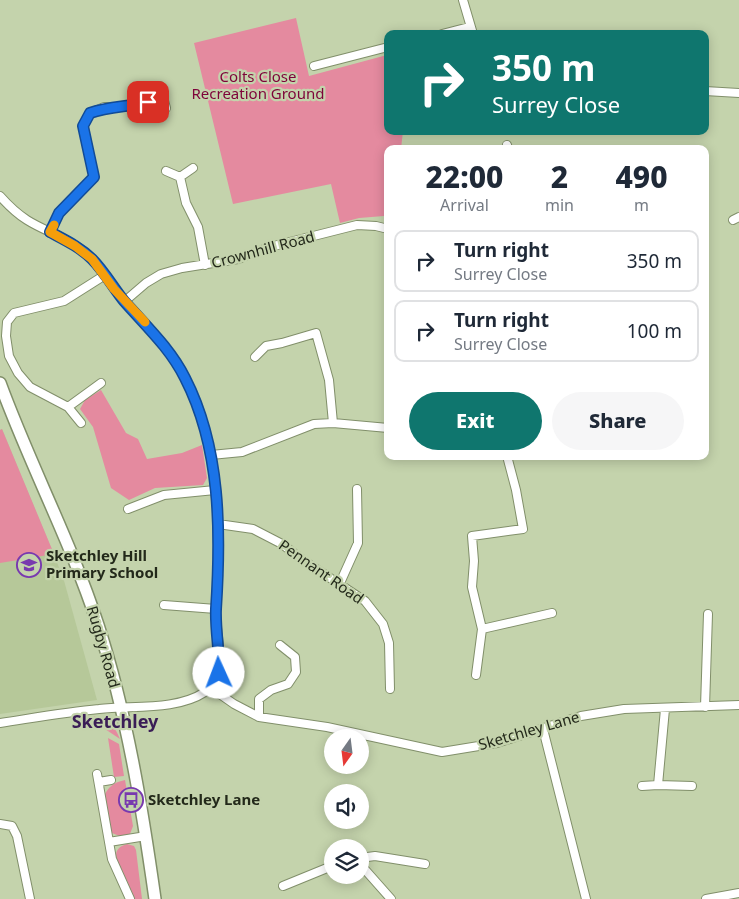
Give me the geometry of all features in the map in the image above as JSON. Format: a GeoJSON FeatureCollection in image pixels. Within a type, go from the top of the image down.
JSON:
{"type":"FeatureCollection","features":[{"type":"Feature","properties":{"kind":"main road","name":"Rugby Road"},"geometry":{"type":"LineString","coordinates":[[0,383],[77,568],[98,626],[136,776],[155,899]]}},
{"type":"Feature","properties":{"kind":"street"},"geometry":{"type":"LineString","coordinates":[[463,0],[471,30]]}},
{"type":"Feature","properties":{"kind":"street"},"geometry":{"type":"LineString","coordinates":[[314,66],[384,48]]}},
{"type":"Feature","properties":{"kind":"street"},"geometry":{"type":"LineString","coordinates":[[160,86],[166,108]]}},
{"type":"Feature","properties":{"kind":"street"},"geometry":{"type":"LineString","coordinates":[[709,91],[739,92]]}},
{"type":"Feature","properties":{"kind":"street"},"geometry":{"type":"LineString","coordinates":[[50,232],[59,213],[94,177],[83,126],[90,113],[104,107],[134,105],[162,97]]}},
{"type":"Feature","properties":{"kind":"street"},"geometry":{"type":"LineString","coordinates":[[180,177],[193,168]]}},
{"type":"Feature","properties":{"kind":"street"},"geometry":{"type":"LineString","coordinates":[[166,171],[180,177]]}},
{"type":"Feature","properties":{"kind":"street"},"geometry":{"type":"LineString","coordinates":[[180,177],[186,203],[198,227],[205,265]]}},
{"type":"Feature","properties":{"kind":"street"},"geometry":{"type":"LineString","coordinates":[[0,196],[11,208],[27,220],[83,251],[163,344],[184,377],[199,411],[210,455],[218,524],[219,571],[216,609],[219,668],[216,680],[211,688],[196,697],[177,703],[99,708],[0,723]]}},
{"type":"Feature","properties":{"kind":"street","name":"Crownhill Road"},"geometry":{"type":"LineString","coordinates":[[125,301],[146,283],[161,274],[182,268],[238,259],[270,247],[357,225],[384,228]]}},
{"type":"Feature","properties":{"kind":"street"},"geometry":{"type":"LineString","coordinates":[[81,423],[68,407],[30,388],[18,373],[9,356],[6,336],[7,322],[14,313],[64,301],[105,275]]}},
{"type":"Feature","properties":{"kind":"street"},"geometry":{"type":"LineString","coordinates":[[255,357],[266,346],[316,333],[329,380],[333,423]]}},
{"type":"Feature","properties":{"kind":"street"},"geometry":{"type":"LineString","coordinates":[[68,407],[101,383]]}},
{"type":"Feature","properties":{"kind":"street"},"geometry":{"type":"LineString","coordinates":[[210,455],[242,452],[314,424],[333,423],[384,428]]}},
{"type":"Feature","properties":{"kind":"street"},"geometry":{"type":"LineString","coordinates":[[476,675],[482,629],[472,587],[474,561],[472,536],[523,529],[508,460]]}},
{"type":"Feature","properties":{"kind":"street"},"geometry":{"type":"LineString","coordinates":[[340,583],[358,543],[357,489]]}},
{"type":"Feature","properties":{"kind":"street"},"geometry":{"type":"LineString","coordinates":[[128,509],[164,495],[215,490]]}},
{"type":"Feature","properties":{"kind":"street","name":"Pennant Road"},"geometry":{"type":"LineString","coordinates":[[218,524],[254,529],[282,544],[304,561],[365,601],[383,624],[389,643],[390,689]]}},
{"type":"Feature","properties":{"kind":"street"},"geometry":{"type":"LineString","coordinates":[[164,606],[216,609]]}},
{"type":"Feature","properties":{"kind":"street"},"geometry":{"type":"LineString","coordinates":[[482,629],[552,613]]}},
{"type":"Feature","properties":{"kind":"street"},"geometry":{"type":"LineString","coordinates":[[706,707],[708,614]]}},
{"type":"Feature","properties":{"kind":"street"},"geometry":{"type":"LineString","coordinates":[[259,717],[259,699],[271,690],[288,684],[296,672],[295,657],[280,645]]}},
{"type":"Feature","properties":{"kind":"street","name":"Sketchley Lane"},"geometry":{"type":"LineString","coordinates":[[211,688],[234,704],[259,717],[327,727],[442,752],[497,743],[581,716],[624,709],[739,705]]}},
{"type":"Feature","properties":{"kind":"street"},"geometry":{"type":"LineString","coordinates":[[658,785],[665,709]]}},
{"type":"Feature","properties":{"kind":"street"},"geometry":{"type":"LineString","coordinates":[[543,729],[586,899]]}},
{"type":"Feature","properties":{"kind":"street"},"geometry":{"type":"LineString","coordinates":[[111,780],[98,778],[112,859],[130,899]]}},
{"type":"Feature","properties":{"kind":"street"},"geometry":{"type":"LineString","coordinates":[[642,786],[692,786]]}},
{"type":"Feature","properties":{"kind":"street"},"geometry":{"type":"LineString","coordinates":[[0,824],[12,826],[17,836],[30,899]]}},
{"type":"Feature","properties":{"kind":"street"},"geometry":{"type":"LineString","coordinates":[[109,842],[146,836]]}},
{"type":"Feature","properties":{"kind":"street"},"geometry":{"type":"LineString","coordinates":[[369,857],[375,856],[425,864]]}},
{"type":"Feature","properties":{"kind":"street"},"geometry":{"type":"LineString","coordinates":[[283,886],[324,869]]}},
{"type":"Feature","properties":{"kind":"street"},"geometry":{"type":"LineString","coordinates":[[369,874],[392,899]]}},
{"type":"Feature","properties":{"kind":"street"},"geometry":{"type":"LineString","coordinates":[[711,899],[739,893]]}},
{"type":"Feature","properties":{"kind":"shaded area","name":"Sketchley Hill Primary School"},"geometry":{"type":"Polygon","coordinates":[[[2,429],[63,577],[97,700],[0,714],[0,430],[2,429]]]}},
{"type":"Feature","properties":{"kind":"green space","name":"Colts Close Recreation Ground"},"geometry":{"type":"Polygon","coordinates":[[[296,18],[309,76],[384,56],[384,135],[403,135],[401,145],[384,145],[384,216],[359,218],[340,223],[331,184],[233,204],[194,43],[296,18]]]}},
{"type":"Feature","properties":{"kind":"green space"},"geometry":{"type":"Polygon","coordinates":[[[101,390],[126,433],[138,439],[147,459],[182,453],[202,445],[207,478],[203,485],[155,488],[129,500],[111,488],[93,427],[80,409],[85,400],[101,390]]]}},
{"type":"Feature","properties":{"kind":"green space"},"geometry":{"type":"Polygon","coordinates":[[[2,429],[54,554],[0,563],[0,430],[2,429]]]}},
{"type":"Feature","properties":{"kind":"green space"},"geometry":{"type":"Polygon","coordinates":[[[93,716],[110,723],[120,739],[87,717],[93,716]]]}},
{"type":"Feature","properties":{"kind":"green space"},"geometry":{"type":"Polygon","coordinates":[[[108,738],[119,744],[124,776],[114,777],[108,738]]]}},
{"type":"Feature","properties":{"kind":"green space"},"geometry":{"type":"Polygon","coordinates":[[[125,780],[133,826],[130,834],[122,837],[112,833],[109,829],[104,797],[107,790],[118,782],[125,780]]]}},
{"type":"Feature","properties":{"kind":"green space"},"geometry":{"type":"Polygon","coordinates":[[[127,844],[134,846],[136,850],[142,899],[133,899],[128,883],[117,861],[117,851],[120,847],[127,844]]]}},
{"type":"Feature","properties":{"kind":"slow traffic"},"geometry":{"type":"LineString","coordinates":[[54,225],[50,232],[83,251],[92,259],[114,289],[145,322]]}},
{"type":"Feature","properties":{"kind":"place","name":"Sketchley Hill Primary School"},"geometry":{"type":"Point","coordinates":[29,565]}},
{"type":"Feature","properties":{"kind":"place","name":"Sketchley Lane"},"geometry":{"type":"Point","coordinates":[131,800]}},
{"type":"Feature","properties":{"kind":"district","name":"Sketchley"},"geometry":{"type":"Point","coordinates":[115,722]}},
{"type":"Feature","properties":{"kind":"route"},"geometry":{"type":"LineString","coordinates":[[148,102],[128,107],[104,107],[90,113],[83,126],[94,177],[59,213],[50,232],[83,251],[92,259],[114,289],[149,327],[163,344],[184,377],[199,411],[210,455],[218,524],[219,581],[216,626],[219,673]]}}]}
